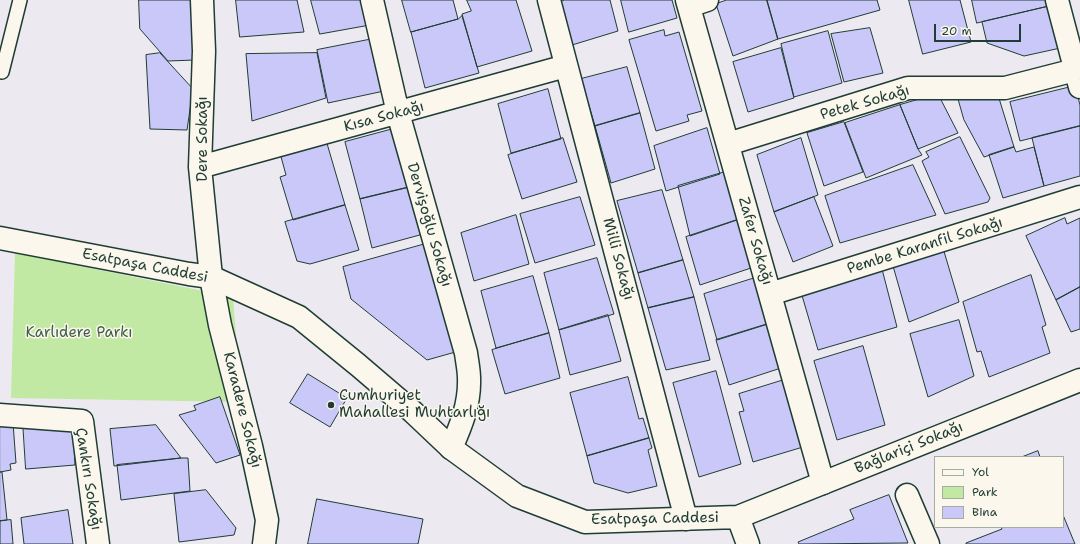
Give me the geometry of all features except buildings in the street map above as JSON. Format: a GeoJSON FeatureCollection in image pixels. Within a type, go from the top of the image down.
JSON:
{"type":"FeatureCollection","features":[{"type":"Feature","properties":{"kind":"street","name":"Dere Sokağı"},"geometry":{"type":"LineString","coordinates":[[202,0],[204,51],[200,166],[211,277]]}},
{"type":"Feature","properties":{"kind":"street","name":"Dervişoğlu Sokağı"},"geometry":{"type":"LineString","coordinates":[[372,0],[398,113],[466,353],[469,379],[468,403],[462,424],[451,448]]}},
{"type":"Feature","properties":{"kind":"street","name":"Milli Sokağı"},"geometry":{"type":"LineString","coordinates":[[549,0],[686,519]]}},
{"type":"Feature","properties":{"kind":"street"},"geometry":{"type":"LineString","coordinates":[[1057,0],[1078,78]]}},
{"type":"Feature","properties":{"kind":"street","name":"Zafer Sokağı"},"geometry":{"type":"LineString","coordinates":[[694,2],[728,144],[823,483]]}},
{"type":"Feature","properties":{"kind":"street","name":"Kısa Sokağı"},"geometry":{"type":"LineString","coordinates":[[200,166],[566,66]]}},
{"type":"Feature","properties":{"kind":"street","name":"Petek Sokağı"},"geometry":{"type":"LineString","coordinates":[[728,144],[908,88],[1005,88],[1078,78]]}},
{"type":"Feature","properties":{"kind":"street","name":"Pembe Karanfil Sokağı"},"geometry":{"type":"LineString","coordinates":[[770,294],[1080,197]]}},
{"type":"Feature","properties":{"kind":"street","name":"Esatpaşa Caddesi"},"geometry":{"type":"LineString","coordinates":[[0,238],[211,277],[299,317],[400,402],[451,448],[516,496],[585,522],[738,517],[748,544]]}},
{"type":"Feature","properties":{"kind":"street","name":"Karadere Sokağı"},"geometry":{"type":"LineString","coordinates":[[211,277],[220,325],[251,446],[267,520],[264,544]]}},
{"type":"Feature","properties":{"kind":"street","name":"Bağlariçi Sokağı"},"geometry":{"type":"LineString","coordinates":[[738,517],[1080,380]]}},
{"type":"Feature","properties":{"kind":"street","name":"Çankırı Sokağı"},"geometry":{"type":"LineString","coordinates":[[0,415],[82,421],[98,544]]}},
{"type":"Feature","properties":{"kind":"street"},"geometry":{"type":"LineString","coordinates":[[907,495],[928,544]]}},
{"type":"Feature","properties":{"kind":"lane"},"geometry":{"type":"LineString","coordinates":[[0,71],[2,72],[20,0]]}},
{"type":"Feature","properties":{"kind":"green space","name":"Karlıdere Parkı"},"geometry":{"type":"Polygon","coordinates":[[[15,253],[233,297],[241,402],[11,398],[15,253]]]}},
{"type":"Feature","properties":{"kind":"place","name":"Cumhuriyet Mahallesi Muhtarlığı"},"geometry":{"type":"Point","coordinates":[331,405]}}]}
